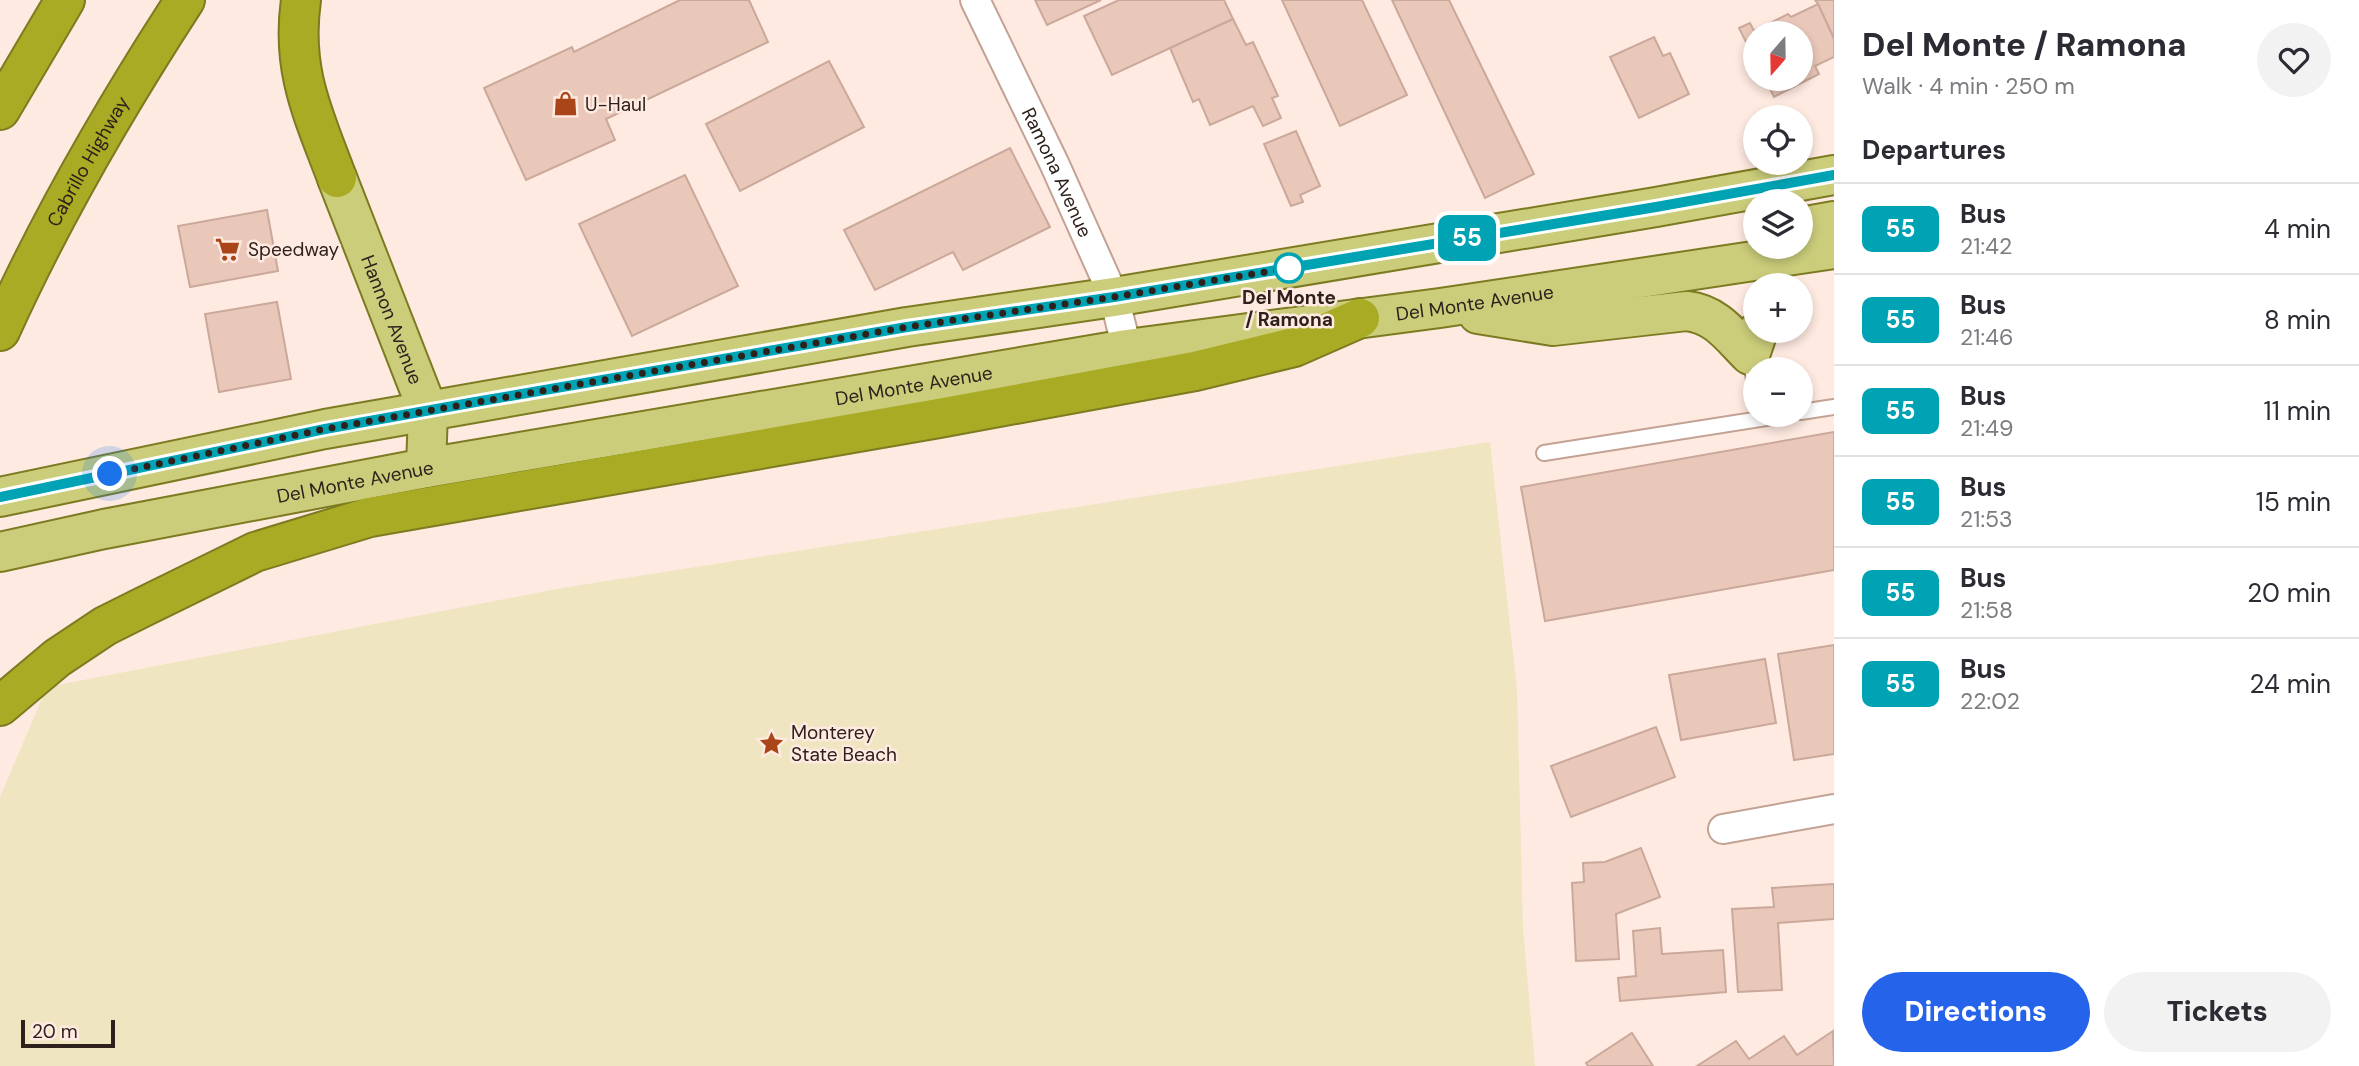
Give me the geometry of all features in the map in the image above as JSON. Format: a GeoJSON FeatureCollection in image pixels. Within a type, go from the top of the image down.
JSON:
{"type":"FeatureCollection","features":[{"type":"Feature","properties":{"kind":"highway"},"geometry":{"type":"LineString","coordinates":[[0,110],[65,0]]}},
{"type":"Feature","properties":{"kind":"highway","name":"Cabrillo Highway"},"geometry":{"type":"LineString","coordinates":[[0,331],[65,201],[185,0]]}},
{"type":"Feature","properties":{"kind":"highway"},"geometry":{"type":"LineString","coordinates":[[301,0],[297,32],[300,70],[304,89],[337,178]]}},
{"type":"Feature","properties":{"kind":"highway"},"geometry":{"type":"LineString","coordinates":[[0,706],[57,658],[105,626],[243,558],[370,517],[1195,371],[1294,347],[1360,318]]}},
{"type":"Feature","properties":{"kind":"main road"},"geometry":{"type":"LineString","coordinates":[[0,497],[325,429],[907,327],[1114,297],[1834,175]]}},
{"type":"Feature","properties":{"kind":"main road","name":"Hannon Avenue"},"geometry":{"type":"LineString","coordinates":[[337,178],[428,411],[426,468]]}},
{"type":"Feature","properties":{"kind":"main road"},"geometry":{"type":"LineString","coordinates":[[1789,273],[1821,237]]}},
{"type":"Feature","properties":{"kind":"main road","name":"Del Monte Avenue"},"geometry":{"type":"LineString","coordinates":[[0,552],[104,529],[426,468],[1127,349],[1440,308],[1707,267],[1821,237]]}},
{"type":"Feature","properties":{"kind":"main road"},"geometry":{"type":"LineString","coordinates":[[1707,267],[1743,248]]}},
{"type":"Feature","properties":{"kind":"main road"},"geometry":{"type":"LineString","coordinates":[[1440,308],[1553,326],[1687,311],[1701,312],[1725,329],[1754,357]]}},
{"type":"Feature","properties":{"kind":"street","name":"Ramona Avenue"},"geometry":{"type":"LineString","coordinates":[[975,0],[1054,163],[1114,297],[1127,349]]}},
{"type":"Feature","properties":{"kind":"street"},"geometry":{"type":"LineString","coordinates":[[1723,828],[1834,809]]}},
{"type":"Feature","properties":{"kind":"lane"},"geometry":{"type":"LineString","coordinates":[[1813,410],[1834,407]]}},
{"type":"Feature","properties":{"kind":"lane"},"geometry":{"type":"LineString","coordinates":[[1544,453],[1743,420]]}},
{"type":"Feature","properties":{"kind":"sand","name":"Monterey State Beach"},"geometry":{"type":"Polygon","coordinates":[[[1490,442],[1517,690],[1523,928],[1535,1066],[0,1066],[0,797],[47,687],[562,588],[1490,442]]]}},
{"type":"Feature","properties":{"kind":"building","name":"U-Haul"},"geometry":{"type":"Polygon","coordinates":[[[680,0],[749,0],[768,42],[606,119],[615,140],[526,180],[484,88],[572,47],[574,52],[680,0]]]}},
{"type":"Feature","properties":{"kind":"building"},"geometry":{"type":"Polygon","coordinates":[[[1035,0],[1101,0],[1047,25],[1035,0]]]}},
{"type":"Feature","properties":{"kind":"building"},"geometry":{"type":"Polygon","coordinates":[[[1119,0],[1224,0],[1233,19],[1112,75],[1084,16],[1119,0]]]}},
{"type":"Feature","properties":{"kind":"building"},"geometry":{"type":"Polygon","coordinates":[[[1282,0],[1362,0],[1407,95],[1340,126],[1282,0]]]}},
{"type":"Feature","properties":{"kind":"building"},"geometry":{"type":"Polygon","coordinates":[[[1392,0],[1449,0],[1534,174],[1485,198],[1392,0]]]}},
{"type":"Feature","properties":{"kind":"building"},"geometry":{"type":"Polygon","coordinates":[[[1815,0],[1834,0],[1834,39],[1818,4],[1815,0]]]}},
{"type":"Feature","properties":{"kind":"building"},"geometry":{"type":"Polygon","coordinates":[[[1818,4],[1834,39],[1834,57],[1815,66],[1819,74],[1813,77],[1813,21],[1774,21],[1788,14],[1791,17],[1818,4]]]}},
{"type":"Feature","properties":{"kind":"building"},"geometry":{"type":"Polygon","coordinates":[[[1233,19],[1246,45],[1253,42],[1278,96],[1272,98],[1281,118],[1263,126],[1253,106],[1210,125],[1199,99],[1193,102],[1170,48],[1233,19]]]}},
{"type":"Feature","properties":{"kind":"building"},"geometry":{"type":"Polygon","coordinates":[[[1654,37],[1663,56],[1670,53],[1689,94],[1639,118],[1610,57],[1654,37]]]}},
{"type":"Feature","properties":{"kind":"building"},"geometry":{"type":"Polygon","coordinates":[[[829,61],[864,127],[740,191],[706,124],[829,61]]]}},
{"type":"Feature","properties":{"kind":"building"},"geometry":{"type":"Polygon","coordinates":[[[1771,91],[1786,91],[1774,97],[1771,91]]]}},
{"type":"Feature","properties":{"kind":"building"},"geometry":{"type":"Polygon","coordinates":[[[1296,131],[1320,186],[1300,195],[1303,202],[1291,206],[1264,144],[1296,131]]]}},
{"type":"Feature","properties":{"kind":"building"},"geometry":{"type":"Polygon","coordinates":[[[1010,148],[1050,227],[963,270],[953,252],[875,290],[844,230],[1010,148]]]}},
{"type":"Feature","properties":{"kind":"building"},"geometry":{"type":"Polygon","coordinates":[[[685,175],[738,286],[632,336],[579,224],[685,175]]]}},
{"type":"Feature","properties":{"kind":"building","name":"Speedway"},"geometry":{"type":"Polygon","coordinates":[[[267,210],[278,271],[190,287],[178,226],[267,210]]]}},
{"type":"Feature","properties":{"kind":"building","name":"Speedway"},"geometry":{"type":"Polygon","coordinates":[[[277,302],[291,379],[219,392],[205,314],[277,302]]]}},
{"type":"Feature","properties":{"kind":"building"},"geometry":{"type":"Polygon","coordinates":[[[1834,432],[1834,570],[1545,621],[1521,487],[1834,432]]]}},
{"type":"Feature","properties":{"kind":"building"},"geometry":{"type":"Polygon","coordinates":[[[1834,645],[1834,754],[1794,760],[1778,654],[1834,645]]]}},
{"type":"Feature","properties":{"kind":"building"},"geometry":{"type":"Polygon","coordinates":[[[1765,659],[1776,723],[1681,740],[1669,675],[1765,659]]]}},
{"type":"Feature","properties":{"kind":"building"},"geometry":{"type":"Polygon","coordinates":[[[1656,727],[1675,777],[1571,817],[1551,766],[1656,727]]]}},
{"type":"Feature","properties":{"kind":"building"},"geometry":{"type":"Polygon","coordinates":[[[1641,848],[1660,897],[1616,914],[1619,959],[1576,961],[1572,883],[1584,882],[1583,863],[1605,862],[1641,848]]]}},
{"type":"Feature","properties":{"kind":"building"},"geometry":{"type":"Polygon","coordinates":[[[1834,884],[1834,919],[1778,923],[1782,990],[1738,992],[1732,909],[1774,907],[1772,888],[1834,884]]]}},
{"type":"Feature","properties":{"kind":"building"},"geometry":{"type":"Polygon","coordinates":[[[1660,928],[1662,954],[1723,950],[1726,992],[1620,1001],[1618,978],[1636,976],[1633,931],[1660,928]]]}},
{"type":"Feature","properties":{"kind":"building"},"geometry":{"type":"Polygon","coordinates":[[[1833,1031],[1834,1066],[1697,1066],[1736,1041],[1749,1059],[1784,1036],[1797,1055],[1833,1031]]]}},
{"type":"Feature","properties":{"kind":"building"},"geometry":{"type":"Polygon","coordinates":[[[1632,1033],[1653,1066],[1588,1066],[1586,1063],[1632,1033]]]}},
{"type":"Feature","properties":{"kind":"bus line","name":"55"},"geometry":{"type":"LineString","coordinates":[[0,497],[325,429],[481,401],[907,327],[1114,297],[1834,175]]}},
{"type":"Feature","properties":{"kind":"place","name":"U-Haul"},"geometry":{"type":"Point","coordinates":[565,104]}},
{"type":"Feature","properties":{"kind":"place","name":"Speedway"},"geometry":{"type":"Point","coordinates":[228,249]}},
{"type":"Feature","properties":{"kind":"place","name":"Del Monte / Ramona"},"geometry":{"type":"Point","coordinates":[1289,268]}},
{"type":"Feature","properties":{"kind":"place","name":"Monterey State Beach"},"geometry":{"type":"Point","coordinates":[771,743]}},
{"type":"Feature","properties":{"kind":"route"},"geometry":{"type":"LineString","coordinates":[[110,474],[325,429],[615,378],[907,327],[1289,268]]}}]}
